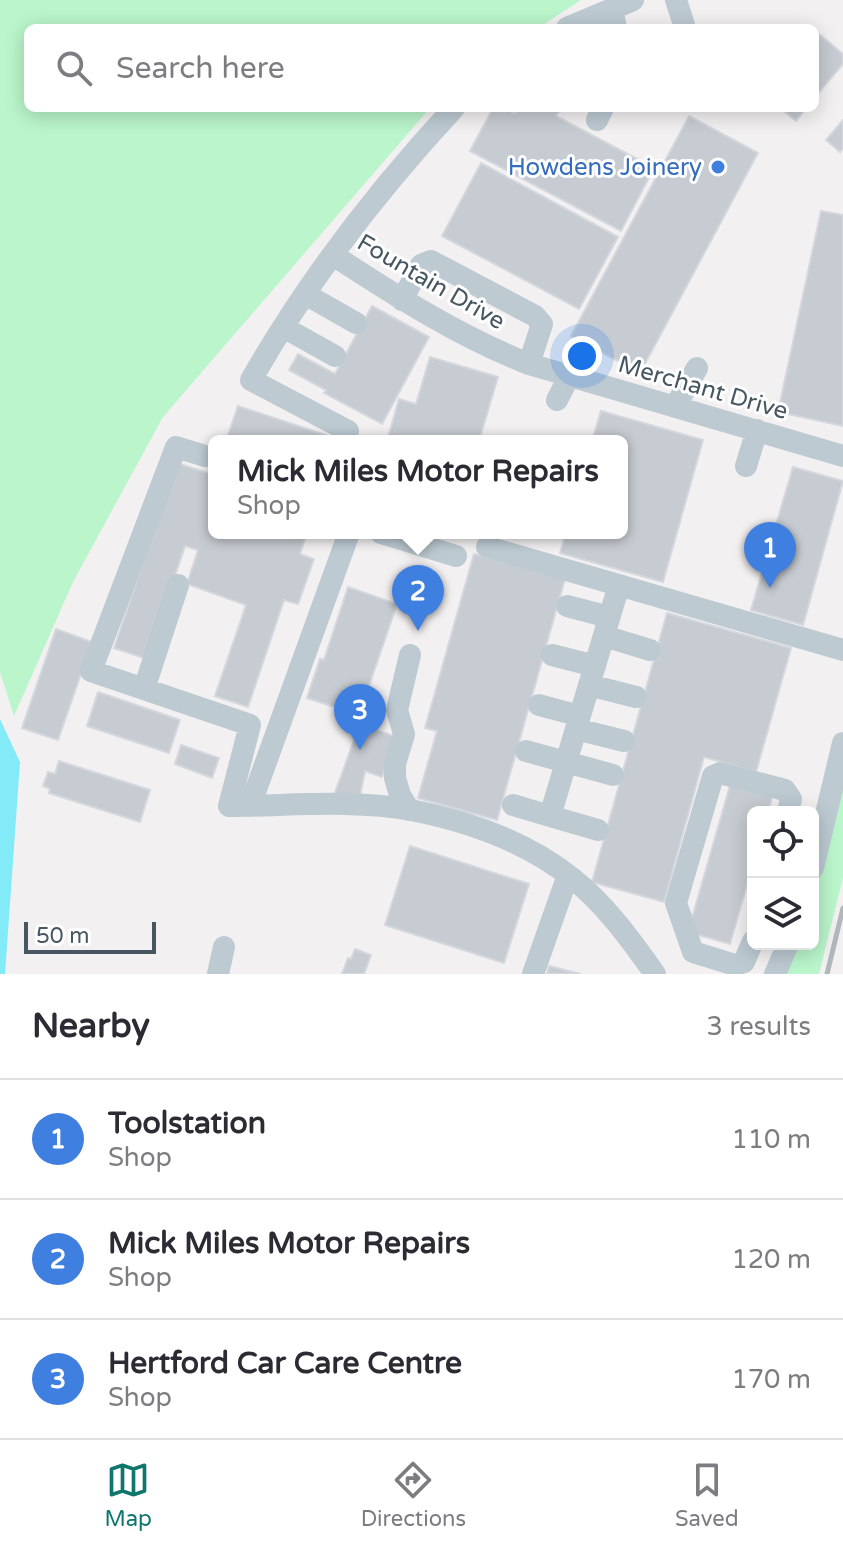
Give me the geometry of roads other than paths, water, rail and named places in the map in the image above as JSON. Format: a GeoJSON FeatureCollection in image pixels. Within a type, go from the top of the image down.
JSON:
{"type":"FeatureCollection","features":[{"type":"Feature","properties":{"kind":"street"},"geometry":{"type":"LineString","coordinates":[[586,24],[614,18],[633,0]]}},
{"type":"Feature","properties":{"kind":"street"},"geometry":{"type":"LineString","coordinates":[[676,0],[684,24]]}},
{"type":"Feature","properties":{"kind":"street","name":"Fountain Drive"},"geometry":{"type":"LineString","coordinates":[[348,431],[251,380],[333,255],[394,176],[450,112]]}},
{"type":"Feature","properties":{"kind":"street","name":"Fountain Drive"},"geometry":{"type":"LineString","coordinates":[[333,255],[402,300],[492,349],[549,370]]}},
{"type":"Feature","properties":{"kind":"street"},"geometry":{"type":"LineString","coordinates":[[402,300],[421,265],[431,261],[535,316],[542,324],[557,400]]}},
{"type":"Feature","properties":{"kind":"street"},"geometry":{"type":"LineString","coordinates":[[305,294],[356,323]]}},
{"type":"Feature","properties":{"kind":"street"},"geometry":{"type":"LineString","coordinates":[[283,327],[335,356]]}},
{"type":"Feature","properties":{"kind":"street"},"geometry":{"type":"LineString","coordinates":[[675,407],[697,368]]}},
{"type":"Feature","properties":{"kind":"street","name":"Merchant Drive"},"geometry":{"type":"LineString","coordinates":[[549,370],[843,456]]}},
{"type":"Feature","properties":{"kind":"street"},"geometry":{"type":"LineString","coordinates":[[746,466],[757,430]]}},
{"type":"Feature","properties":{"kind":"street"},"geometry":{"type":"LineString","coordinates":[[205,456],[176,447],[91,671],[250,725],[229,806],[364,806],[409,810],[452,820],[498,836],[536,854],[568,875],[631,940],[655,974]]}},
{"type":"Feature","properties":{"kind":"street"},"geometry":{"type":"LineString","coordinates":[[250,806],[347,539]]}},
{"type":"Feature","properties":{"kind":"street"},"geometry":{"type":"LineString","coordinates":[[401,539],[456,556]]}},
{"type":"Feature","properties":{"kind":"street"},"geometry":{"type":"LineString","coordinates":[[487,547],[843,650]]}},
{"type":"Feature","properties":{"kind":"street"},"geometry":{"type":"LineString","coordinates":[[144,689],[178,585]]}},
{"type":"Feature","properties":{"kind":"street"},"geometry":{"type":"LineString","coordinates":[[550,816],[619,585]]}},
{"type":"Feature","properties":{"kind":"street"},"geometry":{"type":"LineString","coordinates":[[567,606],[650,650]]}},
{"type":"Feature","properties":{"kind":"street"},"geometry":{"type":"LineString","coordinates":[[409,810],[398,786],[395,764],[404,734],[397,710],[410,655]]}},
{"type":"Feature","properties":{"kind":"street"},"geometry":{"type":"LineString","coordinates":[[552,655],[636,697]]}},
{"type":"Feature","properties":{"kind":"street"},"geometry":{"type":"LineString","coordinates":[[539,705],[624,741]]}},
{"type":"Feature","properties":{"kind":"street"},"geometry":{"type":"LineString","coordinates":[[819,843],[843,743]]}},
{"type":"Feature","properties":{"kind":"street"},"geometry":{"type":"LineString","coordinates":[[526,751],[613,775]]}},
{"type":"Feature","properties":{"kind":"street"},"geometry":{"type":"LineString","coordinates":[[749,950],[744,962],[735,965],[693,952],[676,903],[713,776],[720,773],[785,790],[791,799],[789,806]]}},
{"type":"Feature","properties":{"kind":"street"},"geometry":{"type":"LineString","coordinates":[[513,805],[598,830]]}},
{"type":"Feature","properties":{"kind":"street"},"geometry":{"type":"LineString","coordinates":[[533,974],[568,875]]}},
{"type":"Feature","properties":{"kind":"street"},"geometry":{"type":"LineString","coordinates":[[218,974],[224,947]]}},
{"type":"Feature","properties":{"kind":"street"},"geometry":{"type":"LineString","coordinates":[[775,974],[785,950]]}},
{"type":"Feature","properties":{"kind":"water"},"geometry":{"type":"Polygon","coordinates":[[[0,719],[20,762],[5,974],[0,974],[0,719]]]}},
{"type":"Feature","properties":{"kind":"railway"},"geometry":{"type":"LineString","coordinates":[[827,974],[843,908]]}},
{"type":"Feature","properties":{"kind":"place","name":"Howdens Joinery"},"geometry":{"type":"Point","coordinates":[718,167]}},
{"type":"Feature","properties":{"kind":"place","name":"Toolstation"},"geometry":{"type":"Point","coordinates":[770,588]}},
{"type":"Feature","properties":{"kind":"place","name":"Mick Miles Motor Repairs"},"geometry":{"type":"Point","coordinates":[418,631]}},
{"type":"Feature","properties":{"kind":"place","name":"Hertford Car Care Centre"},"geometry":{"type":"Point","coordinates":[360,750]}}]}
